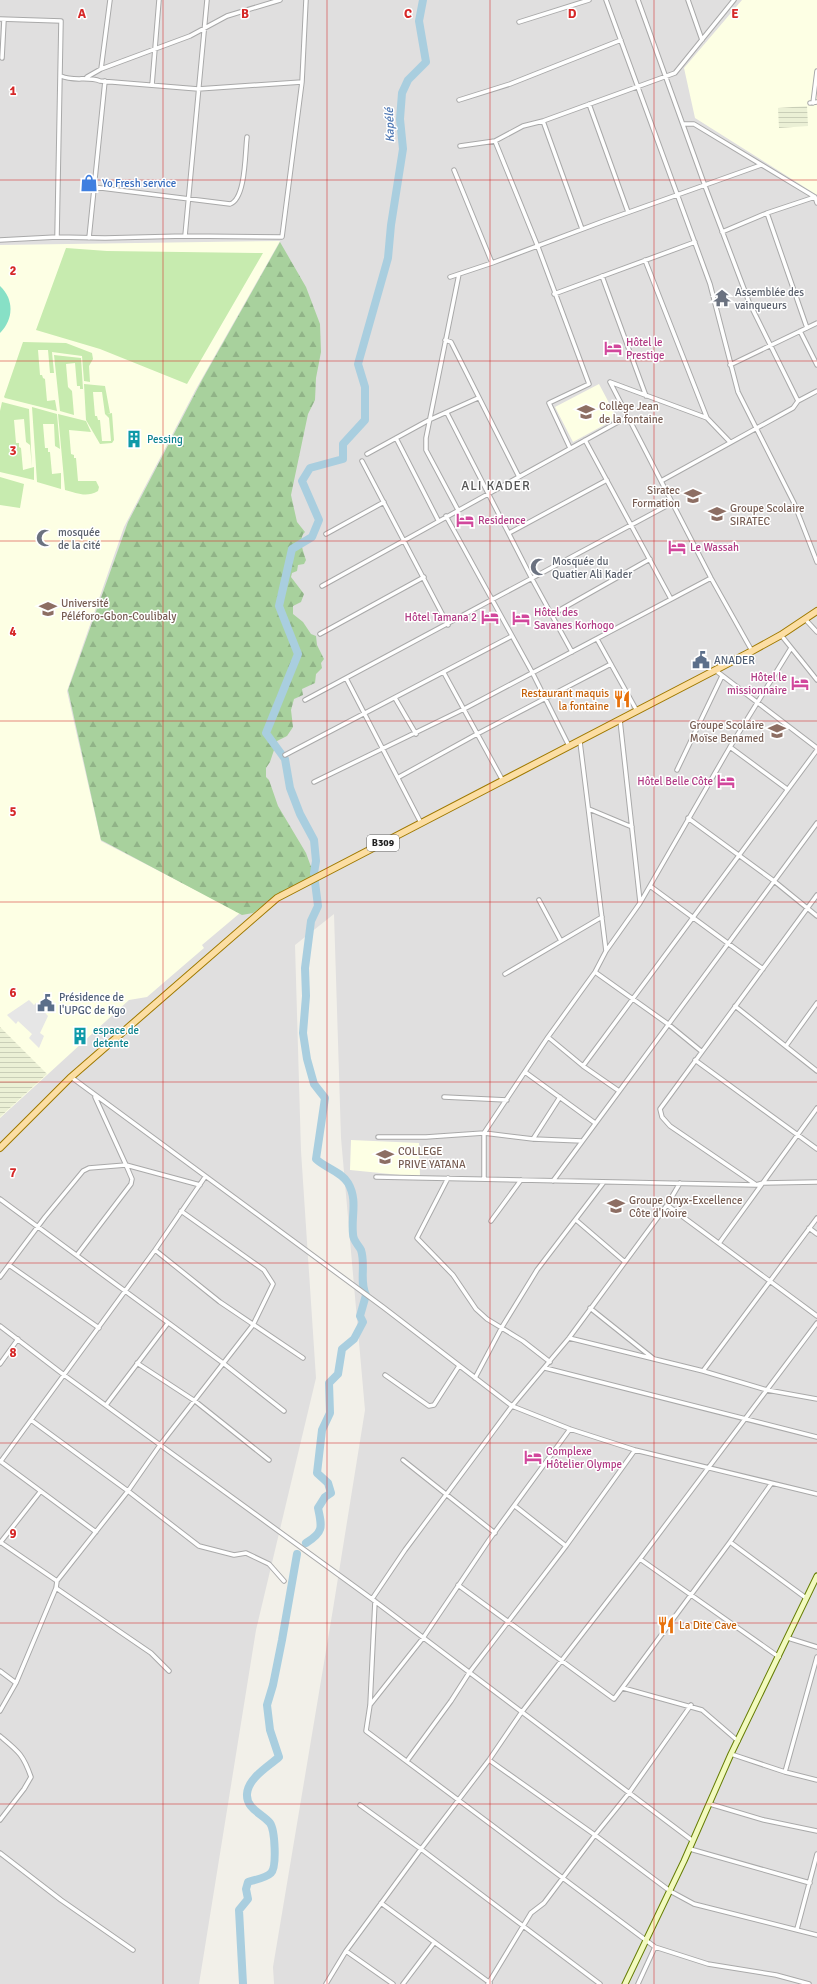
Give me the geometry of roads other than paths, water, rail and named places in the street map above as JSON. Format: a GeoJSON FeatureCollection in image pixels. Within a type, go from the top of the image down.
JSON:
{"type":"FeatureCollection","features":[{"type":"Feature","properties":{"kind":"main road","name":"B309"},"geometry":{"type":"LineString","coordinates":[[0,1148],[71,1078],[276,898],[580,742],[752,651],[781,635],[817,611]]}},
{"type":"Feature","properties":{"kind":"main road"},"geometry":{"type":"LineString","coordinates":[[625,1984],[690,1849],[731,1754],[817,1576]]}},
{"type":"Feature","properties":{"kind":"street"},"geometry":{"type":"LineString","coordinates":[[101,69],[110,0]]}},
{"type":"Feature","properties":{"kind":"street"},"geometry":{"type":"LineString","coordinates":[[152,85],[159,0]]}},
{"type":"Feature","properties":{"kind":"street"},"geometry":{"type":"LineString","coordinates":[[185,236],[207,0]]}},
{"type":"Feature","properties":{"kind":"street"},"geometry":{"type":"LineString","coordinates":[[86,78],[101,69],[190,36],[227,16],[280,0]]}},
{"type":"Feature","properties":{"kind":"street"},"geometry":{"type":"LineString","coordinates":[[0,240],[57,237],[282,237],[302,82],[306,0]]}},
{"type":"Feature","properties":{"kind":"street"},"geometry":{"type":"LineString","coordinates":[[519,22],[589,0]]}},
{"type":"Feature","properties":{"kind":"street"},"geometry":{"type":"LineString","coordinates":[[606,0],[710,284],[738,392],[794,503],[817,562]]}},
{"type":"Feature","properties":{"kind":"street"},"geometry":{"type":"LineString","coordinates":[[638,0],[705,186],[749,302],[798,401]]}},
{"type":"Feature","properties":{"kind":"street"},"geometry":{"type":"LineString","coordinates":[[688,0],[702,40]]}},
{"type":"Feature","properties":{"kind":"street"},"geometry":{"type":"LineString","coordinates":[[460,146],[495,141],[522,126],[543,121],[638,85],[675,73],[734,0]]}},
{"type":"Feature","properties":{"kind":"street"},"geometry":{"type":"LineString","coordinates":[[2,58],[2,19],[61,21],[57,237]]}},
{"type":"Feature","properties":{"kind":"street"},"geometry":{"type":"LineString","coordinates":[[459,100],[510,84],[621,40]]}},
{"type":"Feature","properties":{"kind":"street"},"geometry":{"type":"LineString","coordinates":[[813,103],[817,71]]}},
{"type":"Feature","properties":{"kind":"street"},"geometry":{"type":"LineString","coordinates":[[61,76],[70,80],[86,78],[198,89],[302,82]]}},
{"type":"Feature","properties":{"kind":"street"},"geometry":{"type":"LineString","coordinates":[[89,238],[105,81]]}},
{"type":"Feature","properties":{"kind":"street"},"geometry":{"type":"LineString","coordinates":[[589,104],[628,212]]}},
{"type":"Feature","properties":{"kind":"street"},"geometry":{"type":"LineString","coordinates":[[543,121],[582,230]]}},
{"type":"Feature","properties":{"kind":"street"},"geometry":{"type":"LineString","coordinates":[[683,124],[694,124],[815,197],[817,203]]}},
{"type":"Feature","properties":{"kind":"street"},"geometry":{"type":"LineString","coordinates":[[93,187],[230,204],[238,198],[241,188],[247,137]]}},
{"type":"Feature","properties":{"kind":"street"},"geometry":{"type":"LineString","coordinates":[[495,141],[538,247],[588,384],[549,403],[570,448]]}},
{"type":"Feature","properties":{"kind":"street"},"geometry":{"type":"LineString","coordinates":[[450,277],[538,247],[628,212],[761,165]]}},
{"type":"Feature","properties":{"kind":"street"},"geometry":{"type":"LineString","coordinates":[[454,170],[492,263]]}},
{"type":"Feature","properties":{"kind":"street"},"geometry":{"type":"LineString","coordinates":[[722,232],[767,213],[815,197]]}},
{"type":"Feature","properties":{"kind":"street"},"geometry":{"type":"LineString","coordinates":[[767,213],[807,328]]}},
{"type":"Feature","properties":{"kind":"street"},"geometry":{"type":"LineString","coordinates":[[554,294],[695,242]]}},
{"type":"Feature","properties":{"kind":"street"},"geometry":{"type":"LineString","coordinates":[[645,260],[707,418],[730,442]]}},
{"type":"Feature","properties":{"kind":"street"},"geometry":{"type":"LineString","coordinates":[[458,510],[426,450],[426,438],[459,274]]}},
{"type":"Feature","properties":{"kind":"street"},"geometry":{"type":"LineString","coordinates":[[602,276],[646,396]]}},
{"type":"Feature","properties":{"kind":"street"},"geometry":{"type":"LineString","coordinates":[[730,365],[817,323]]}},
{"type":"Feature","properties":{"kind":"street"},"geometry":{"type":"LineString","coordinates":[[800,331],[817,365]]}},
{"type":"Feature","properties":{"kind":"street"},"geometry":{"type":"LineString","coordinates":[[445,340],[451,342],[519,477]]}},
{"type":"Feature","properties":{"kind":"street"},"geometry":{"type":"LineString","coordinates":[[707,418],[610,382],[711,578],[752,651]]}},
{"type":"Feature","properties":{"kind":"street"},"geometry":{"type":"LineString","coordinates":[[661,481],[792,408],[798,401],[817,391]]}},
{"type":"Feature","properties":{"kind":"street"},"geometry":{"type":"LineString","coordinates":[[367,454],[429,420],[478,398]]}},
{"type":"Feature","properties":{"kind":"street"},"geometry":{"type":"LineString","coordinates":[[447,413],[532,579],[572,652]]}},
{"type":"Feature","properties":{"kind":"street"},"geometry":{"type":"LineString","coordinates":[[322,586],[438,520],[627,417]]}},
{"type":"Feature","properties":{"kind":"street"},"geometry":{"type":"LineString","coordinates":[[396,438],[438,520]]}},
{"type":"Feature","properties":{"kind":"street"},"geometry":{"type":"LineString","coordinates":[[585,440],[671,599]]}},
{"type":"Feature","properties":{"kind":"street"},"geometry":{"type":"LineString","coordinates":[[362,461],[448,625]]}},
{"type":"Feature","properties":{"kind":"street"},"geometry":{"type":"LineString","coordinates":[[509,533],[607,480]]}},
{"type":"Feature","properties":{"kind":"street"},"geometry":{"type":"LineString","coordinates":[[326,534],[384,502]]}},
{"type":"Feature","properties":{"kind":"street"},"geometry":{"type":"LineString","coordinates":[[305,700],[448,625],[672,504]]}},
{"type":"Feature","properties":{"kind":"street"},"geometry":{"type":"LineString","coordinates":[[446,516],[532,672],[570,747]]}},
{"type":"Feature","properties":{"kind":"street"},"geometry":{"type":"LineString","coordinates":[[551,614],[650,559]]}},
{"type":"Feature","properties":{"kind":"street"},"geometry":{"type":"LineString","coordinates":[[320,634],[424,577]]}},
{"type":"Feature","properties":{"kind":"street"},"geometry":{"type":"LineString","coordinates":[[314,782],[416,734],[711,578]]}},
{"type":"Feature","properties":{"kind":"street"},"geometry":{"type":"LineString","coordinates":[[805,619],[817,632]]}},
{"type":"Feature","properties":{"kind":"street"},"geometry":{"type":"LineString","coordinates":[[781,635],[817,680]]}},
{"type":"Feature","properties":{"kind":"street"},"geometry":{"type":"LineString","coordinates":[[285,755],[512,636]]}},
{"type":"Feature","properties":{"kind":"street"},"geometry":{"type":"LineString","coordinates":[[597,639],[637,711]]}},
{"type":"Feature","properties":{"kind":"street"},"geometry":{"type":"LineString","coordinates":[[484,1179],[484,1133],[548,1037],[596,972],[606,951],[640,903],[730,747],[791,648]]}},
{"type":"Feature","properties":{"kind":"street"},"geometry":{"type":"LineString","coordinates":[[399,777],[477,734],[611,664]]}},
{"type":"Feature","properties":{"kind":"street"},"geometry":{"type":"LineString","coordinates":[[583,1066],[692,916],[740,855],[817,749],[715,670]]}},
{"type":"Feature","properties":{"kind":"street"},"geometry":{"type":"LineString","coordinates":[[444,673],[503,781]]}},
{"type":"Feature","properties":{"kind":"street"},"geometry":{"type":"LineString","coordinates":[[678,770],[722,676]]}},
{"type":"Feature","properties":{"kind":"street"},"geometry":{"type":"LineString","coordinates":[[346,678],[399,777],[421,823]]}},
{"type":"Feature","properties":{"kind":"street"},"geometry":{"type":"LineString","coordinates":[[395,698],[416,734]]}},
{"type":"Feature","properties":{"kind":"street"},"geometry":{"type":"LineString","coordinates":[[620,720],[640,903]]}},
{"type":"Feature","properties":{"kind":"street"},"geometry":{"type":"LineString","coordinates":[[580,742],[606,951]]}},
{"type":"Feature","properties":{"kind":"street"},"geometry":{"type":"LineString","coordinates":[[730,747],[787,789]]}},
{"type":"Feature","properties":{"kind":"street"},"geometry":{"type":"LineString","coordinates":[[589,809],[632,827]]}},
{"type":"Feature","properties":{"kind":"street"},"geometry":{"type":"LineString","coordinates":[[688,818],[740,855],[817,916]]}},
{"type":"Feature","properties":{"kind":"street"},"geometry":{"type":"LineString","coordinates":[[553,1181],[817,822]]}},
{"type":"Feature","properties":{"kind":"street"},"geometry":{"type":"LineString","coordinates":[[650,886],[729,942],[763,969]]}},
{"type":"Feature","properties":{"kind":"street"},"geometry":{"type":"LineString","coordinates":[[756,1185],[670,1126],[662,1117],[660,1109],[817,895]]}},
{"type":"Feature","properties":{"kind":"street"},"geometry":{"type":"LineString","coordinates":[[539,900],[561,941]]}},
{"type":"Feature","properties":{"kind":"street"},"geometry":{"type":"LineString","coordinates":[[505,974],[602,917]]}},
{"type":"Feature","properties":{"kind":"street"},"geometry":{"type":"LineString","coordinates":[[596,972],[668,1024],[701,1052]]}},
{"type":"Feature","properties":{"kind":"street"},"geometry":{"type":"LineString","coordinates":[[786,1046],[817,1003]]}},
{"type":"Feature","properties":{"kind":"street"},"geometry":{"type":"LineString","coordinates":[[735,1006],[817,1071]]}},
{"type":"Feature","properties":{"kind":"street"},"geometry":{"type":"LineString","coordinates":[[548,1037],[583,1066],[619,1091]]}},
{"type":"Feature","properties":{"kind":"street"},"geometry":{"type":"LineString","coordinates":[[695,1060],[817,1149]]}},
{"type":"Feature","properties":{"kind":"street"},"geometry":{"type":"LineString","coordinates":[[525,1072],[595,1123]]}},
{"type":"Feature","properties":{"kind":"street"},"geometry":{"type":"LineString","coordinates":[[71,1078],[383,1307],[512,1406],[570,1429],[635,1450],[817,1494]]}},
{"type":"Feature","properties":{"kind":"street"},"geometry":{"type":"LineString","coordinates":[[77,1255],[131,1184],[132,1179],[95,1096]]}},
{"type":"Feature","properties":{"kind":"street"},"geometry":{"type":"LineString","coordinates":[[444,1097],[507,1100]]}},
{"type":"Feature","properties":{"kind":"street"},"geometry":{"type":"LineString","coordinates":[[533,1139],[560,1097]]}},
{"type":"Feature","properties":{"kind":"street"},"geometry":{"type":"LineString","coordinates":[[720,1242],[817,1108]]}},
{"type":"Feature","properties":{"kind":"street"},"geometry":{"type":"LineString","coordinates":[[378,1137],[426,1137],[484,1133],[533,1139],[582,1141]]}},
{"type":"Feature","properties":{"kind":"street"},"geometry":{"type":"LineString","coordinates":[[0,1277],[82,1171],[89,1168],[126,1165],[200,1185]]}},
{"type":"Feature","properties":{"kind":"street"},"geometry":{"type":"LineString","coordinates":[[96,1532],[40,1492],[1,1461],[126,1291],[205,1177]]}},
{"type":"Feature","properties":{"kind":"street"},"geometry":{"type":"LineString","coordinates":[[376,1177],[756,1185],[763,1183],[817,1182]]}},
{"type":"Feature","properties":{"kind":"street"},"geometry":{"type":"LineString","coordinates":[[448,1178],[417,1238],[453,1275],[476,1309],[487,1319],[523,1341],[550,1362]]}},
{"type":"Feature","properties":{"kind":"street"},"geometry":{"type":"LineString","coordinates":[[491,1220],[521,1180]]}},
{"type":"Feature","properties":{"kind":"street"},"geometry":{"type":"LineString","coordinates":[[475,1378],[502,1327],[537,1270],[604,1182]]}},
{"type":"Feature","properties":{"kind":"street"},"geometry":{"type":"LineString","coordinates":[[372,1599],[512,1406],[569,1338],[667,1205],[680,1184]]}},
{"type":"Feature","properties":{"kind":"street"},"geometry":{"type":"LineString","coordinates":[[0,1199],[37,1228],[126,1291],[284,1411]]}},
{"type":"Feature","properties":{"kind":"street"},"geometry":{"type":"LineString","coordinates":[[667,1205],[720,1242],[817,1316]]}},
{"type":"Feature","properties":{"kind":"street"},"geometry":{"type":"LineString","coordinates":[[0,1711],[16,1683],[56,1588],[57,1581],[128,1491],[160,1445],[253,1325],[273,1284],[264,1270],[181,1211]]}},
{"type":"Feature","properties":{"kind":"street"},"geometry":{"type":"LineString","coordinates":[[703,1371],[817,1218]]}},
{"type":"Feature","properties":{"kind":"street"},"geometry":{"type":"LineString","coordinates":[[576,1220],[625,1262]]}},
{"type":"Feature","properties":{"kind":"street"},"geometry":{"type":"LineString","coordinates":[[809,1228],[817,1234]]}},
{"type":"Feature","properties":{"kind":"street"},"geometry":{"type":"LineString","coordinates":[[155,1250],[220,1302],[303,1358]]}},
{"type":"Feature","properties":{"kind":"street"},"geometry":{"type":"LineString","coordinates":[[9,1265],[99,1328]]}},
{"type":"Feature","properties":{"kind":"street"},"geometry":{"type":"LineString","coordinates":[[590,1308],[655,1360]]}},
{"type":"Feature","properties":{"kind":"street"},"geometry":{"type":"LineString","coordinates":[[106,1405],[168,1323]]}},
{"type":"Feature","properties":{"kind":"street"},"geometry":{"type":"LineString","coordinates":[[326,1984],[346,1951],[421,1848],[489,1760],[521,1713],[640,1559],[817,1323]]}},
{"type":"Feature","properties":{"kind":"street"},"geometry":{"type":"LineString","coordinates":[[0,1326],[64,1375],[372,1599],[521,1713],[693,1841]]}},
{"type":"Feature","properties":{"kind":"street"},"geometry":{"type":"LineString","coordinates":[[569,1338],[703,1371],[767,1390],[817,1399]]}},
{"type":"Feature","properties":{"kind":"street"},"geometry":{"type":"LineString","coordinates":[[0,1364],[18,1339]]}},
{"type":"Feature","properties":{"kind":"street"},"geometry":{"type":"LineString","coordinates":[[137,1363],[195,1401],[269,1460]]}},
{"type":"Feature","properties":{"kind":"street"},"geometry":{"type":"LineString","coordinates":[[385,1375],[429,1406],[434,1405],[459,1366]]}},
{"type":"Feature","properties":{"kind":"street"},"geometry":{"type":"LineString","coordinates":[[545,1368],[817,1437]]}},
{"type":"Feature","properties":{"kind":"street"},"geometry":{"type":"LineString","coordinates":[[31,1420],[128,1491],[199,1546],[234,1555],[246,1553],[269,1564],[284,1581]]}},
{"type":"Feature","properties":{"kind":"street"},"geometry":{"type":"LineString","coordinates":[[370,1705],[423,1638],[458,1585],[570,1429]]}},
{"type":"Feature","properties":{"kind":"street"},"geometry":{"type":"LineString","coordinates":[[407,1761],[451,1701],[469,1673],[566,1546],[635,1450]]}},
{"type":"Feature","properties":{"kind":"street"},"geometry":{"type":"LineString","coordinates":[[403,1460],[495,1533]]}},
{"type":"Feature","properties":{"kind":"street"},"geometry":{"type":"LineString","coordinates":[[458,1585],[614,1699],[771,1484]]}},
{"type":"Feature","properties":{"kind":"street"},"geometry":{"type":"LineString","coordinates":[[40,1492],[0,1543],[57,1581]]}},
{"type":"Feature","properties":{"kind":"street"},"geometry":{"type":"LineString","coordinates":[[515,1506],[566,1546]]}},
{"type":"Feature","properties":{"kind":"street"},"geometry":{"type":"LineString","coordinates":[[730,1542],[806,1598]]}},
{"type":"Feature","properties":{"kind":"street"},"geometry":{"type":"LineString","coordinates":[[640,1559],[779,1657]]}},
{"type":"Feature","properties":{"kind":"street"},"geometry":{"type":"LineString","coordinates":[[56,1588],[151,1652],[169,1671]]}},
{"type":"Feature","properties":{"kind":"street"},"geometry":{"type":"LineString","coordinates":[[375,1602],[370,1705],[366,1730],[655,1947],[708,1964],[776,1975],[809,1984]]}},
{"type":"Feature","properties":{"kind":"street"},"geometry":{"type":"LineString","coordinates":[[788,1638],[817,1647]]}},
{"type":"Feature","properties":{"kind":"street"},"geometry":{"type":"LineString","coordinates":[[785,1772],[817,1658]]}},
{"type":"Feature","properties":{"kind":"street"},"geometry":{"type":"LineString","coordinates":[[0,1671],[16,1683]]}},
{"type":"Feature","properties":{"kind":"street"},"geometry":{"type":"LineString","coordinates":[[623,1688],[691,1705],[702,1710],[738,1741]]}},
{"type":"Feature","properties":{"kind":"street"},"geometry":{"type":"LineString","coordinates":[[381,1903],[489,1984],[531,1913],[544,1904],[594,1835],[629,1793],[691,1705]]}},
{"type":"Feature","properties":{"kind":"street"},"geometry":{"type":"LineString","coordinates":[[0,1736],[25,1759],[31,1777],[24,1789],[0,1820]]}},
{"type":"Feature","properties":{"kind":"street"},"geometry":{"type":"LineString","coordinates":[[731,1754],[785,1772],[817,1780]]}},
{"type":"Feature","properties":{"kind":"street"},"geometry":{"type":"LineString","coordinates":[[489,1760],[670,1891],[694,1904],[817,1934]]}},
{"type":"Feature","properties":{"kind":"street"},"geometry":{"type":"LineString","coordinates":[[710,1804],[764,1820],[817,1831]]}},
{"type":"Feature","properties":{"kind":"street"},"geometry":{"type":"LineString","coordinates":[[360,1805],[421,1848],[600,1984]]}},
{"type":"Feature","properties":{"kind":"street"},"geometry":{"type":"LineString","coordinates":[[690,1849],[810,1883]]}},
{"type":"Feature","properties":{"kind":"street"},"geometry":{"type":"LineString","coordinates":[[0,1852],[61,1900],[134,1950]]}},
{"type":"Feature","properties":{"kind":"street"},"geometry":{"type":"LineString","coordinates":[[798,1929],[817,1854]]}},
{"type":"Feature","properties":{"kind":"street"},"geometry":{"type":"LineString","coordinates":[[403,1984],[434,1943]]}},
{"type":"Feature","properties":{"kind":"street"},"geometry":{"type":"LineString","coordinates":[[638,1984],[655,1947]]}},
{"type":"Feature","properties":{"kind":"street"},"geometry":{"type":"LineString","coordinates":[[346,1951],[393,1984]]}},
{"type":"Feature","properties":{"kind":"waterway","name":"Kapélé"},"geometry":{"type":"LineString","coordinates":[[314,873],[316,861],[314,840],[300,814],[290,788],[285,759],[266,733],[298,654],[279,606],[292,549],[312,537],[319,520],[302,481],[310,468],[343,459],[343,444],[365,420],[365,387],[358,364],[388,258],[391,225],[403,149],[400,119],[402,93],[408,80],[426,62],[419,21],[423,0]]}},
{"type":"Feature","properties":{"kind":"waterway"},"geometry":{"type":"LineString","coordinates":[[306,1543],[319,1532],[321,1525],[318,1508],[325,1497],[331,1493],[328,1483],[317,1473],[322,1430],[330,1413],[329,1383],[338,1374],[342,1349],[354,1339],[363,1322],[360,1316],[366,1295],[363,1285],[363,1262],[361,1250],[353,1236],[353,1196],[351,1189],[341,1175],[316,1159],[325,1098],[314,1084],[307,1059],[303,1033],[306,996],[305,968],[311,921],[318,906],[315,882]]}},
{"type":"Feature","properties":{"kind":"waterway"},"geometry":{"type":"LineString","coordinates":[[243,1984],[239,1910],[248,1899],[246,1889],[248,1882],[269,1875],[273,1869],[275,1856],[272,1827],[270,1823],[249,1804],[247,1794],[248,1788],[255,1778],[279,1757],[270,1730],[267,1705],[273,1685],[282,1640],[297,1554]]}},
{"type":"Feature","properties":{"kind":"place","name":"Yo Fresh service"},"geometry":{"type":"Point","coordinates":[89,183]}},
{"type":"Feature","properties":{"kind":"place","name":"Assemblée des vainqueurs"},"geometry":{"type":"Point","coordinates":[722,298]}},
{"type":"Feature","properties":{"kind":"place","name":"Hôtel le Prestige"},"geometry":{"type":"Point","coordinates":[613,348]}},
{"type":"Feature","properties":{"kind":"place","name":"Collège Jean de la fontaine"},"geometry":{"type":"Point","coordinates":[586,412]}},
{"type":"Feature","properties":{"kind":"place","name":"Pessing"},"geometry":{"type":"Point","coordinates":[134,439]}},
{"type":"Feature","properties":{"kind":"place","name":"Siratec Formation"},"geometry":{"type":"Point","coordinates":[693,496]}},
{"type":"Feature","properties":{"kind":"place","name":"Groupe Scolaire SIRATEC"},"geometry":{"type":"Point","coordinates":[717,514]}},
{"type":"Feature","properties":{"kind":"place","name":"Residence"},"geometry":{"type":"Point","coordinates":[465,520]}},
{"type":"Feature","properties":{"kind":"place","name":"mosquée de la cité"},"geometry":{"type":"Point","coordinates":[45,538]}},
{"type":"Feature","properties":{"kind":"place","name":"Le Wassah"},"geometry":{"type":"Point","coordinates":[677,547]}},
{"type":"Feature","properties":{"kind":"place","name":"Mosquée du Quatier Ali Kader"},"geometry":{"type":"Point","coordinates":[539,567]}},
{"type":"Feature","properties":{"kind":"place","name":"Université Péléforo-Gbon-Coulibaly"},"geometry":{"type":"Point","coordinates":[48,609]}},
{"type":"Feature","properties":{"kind":"place","name":"Hôtel Tamana 2"},"geometry":{"type":"Point","coordinates":[490,617]}},
{"type":"Feature","properties":{"kind":"place","name":"Hôtel des Savanes Korhogo"},"geometry":{"type":"Point","coordinates":[521,618]}},
{"type":"Feature","properties":{"kind":"place","name":"ANADER"},"geometry":{"type":"Point","coordinates":[701,660]}},
{"type":"Feature","properties":{"kind":"place","name":"Hôtel le missionnaire"},"geometry":{"type":"Point","coordinates":[800,683]}},
{"type":"Feature","properties":{"kind":"place","name":"Restaurant maquis la fontaine"},"geometry":{"type":"Point","coordinates":[622,699]}},
{"type":"Feature","properties":{"kind":"place","name":"Groupe Scolaire Moïse Benamed"},"geometry":{"type":"Point","coordinates":[777,731]}},
{"type":"Feature","properties":{"kind":"place","name":"Hôtel Belle Côte"},"geometry":{"type":"Point","coordinates":[726,781]}},
{"type":"Feature","properties":{"kind":"place","name":"Présidence de l'UPGC de Kgo"},"geometry":{"type":"Point","coordinates":[46,1003]}},
{"type":"Feature","properties":{"kind":"place","name":"espace de detente"},"geometry":{"type":"Point","coordinates":[80,1036]}},
{"type":"Feature","properties":{"kind":"place","name":"COLLEGE PRIVE YATANA"},"geometry":{"type":"Point","coordinates":[385,1157]}},
{"type":"Feature","properties":{"kind":"place","name":"Groupe Onyx-Excellence Côte d'Ivoire"},"geometry":{"type":"Point","coordinates":[616,1206]}},
{"type":"Feature","properties":{"kind":"place","name":"Complexe Hôtelier Olympe"},"geometry":{"type":"Point","coordinates":[533,1457]}},
{"type":"Feature","properties":{"kind":"place","name":"La Dite Cave"},"geometry":{"type":"Point","coordinates":[666,1625]}},
{"type":"Feature","properties":{"kind":"district","name":"ALI KADER"},"geometry":{"type":"Point","coordinates":[496,486]}}]}
